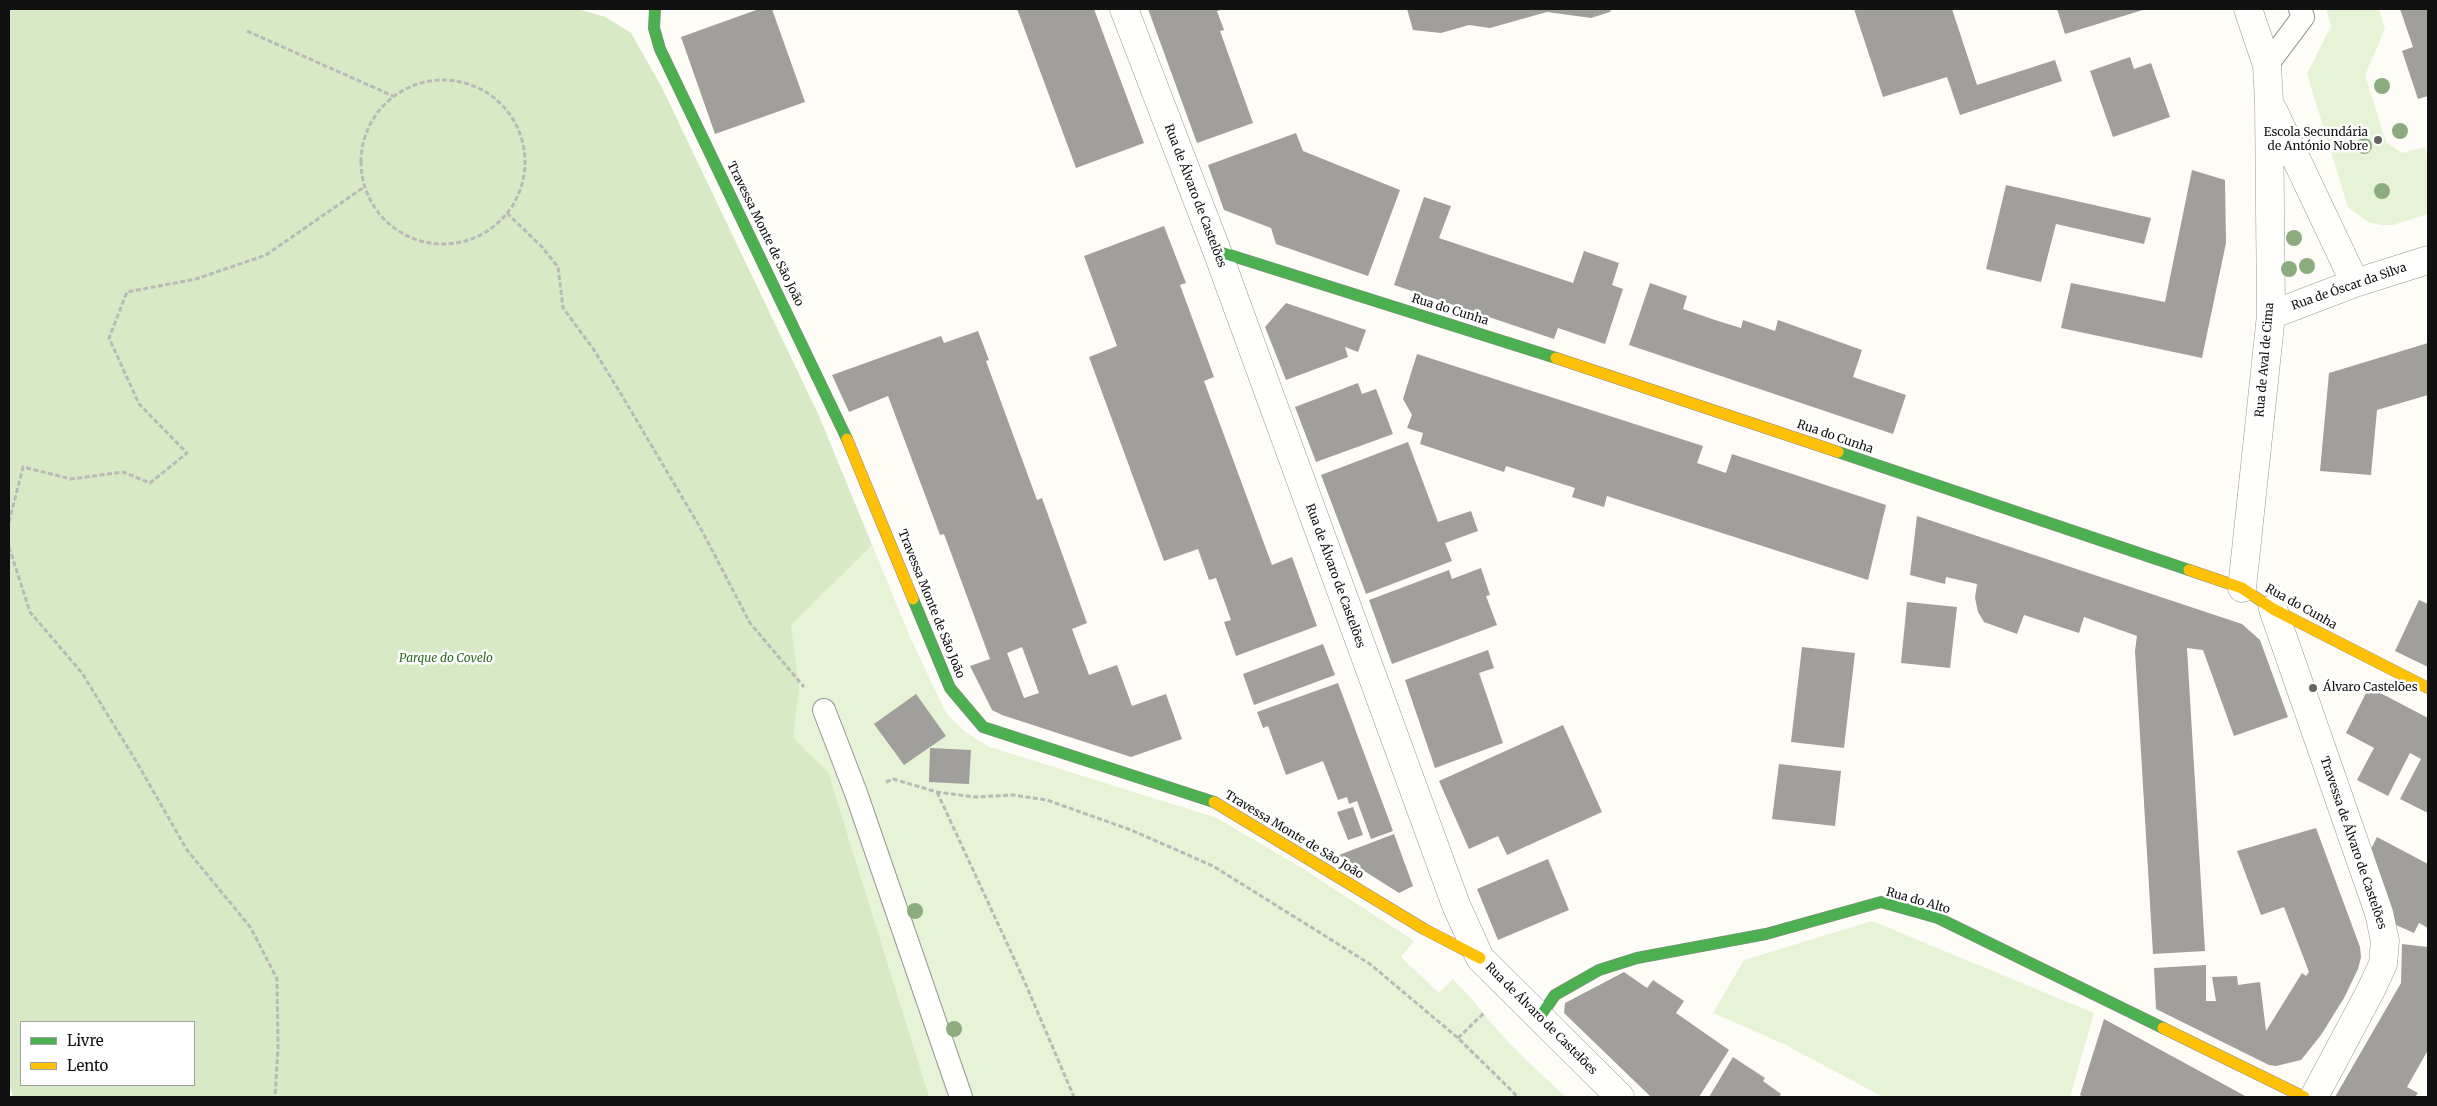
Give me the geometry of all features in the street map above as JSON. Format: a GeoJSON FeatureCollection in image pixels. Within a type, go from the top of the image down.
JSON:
{"type":"FeatureCollection","features":[{"type":"Feature","properties":{"kind":"street","name":"Rua de Álvaro de Castelões"},"geometry":{"type":"LineString","coordinates":[[1124,9],[1216,252],[1452,896],[1480,958],[1620,1097]]}},
{"type":"Feature","properties":{"kind":"street","name":"Rua de Aval de Cima"},"geometry":{"type":"LineString","coordinates":[[2242,588],[2271,315],[2267,65],[2248,9]]}},
{"type":"Feature","properties":{"kind":"street","name":"Travessa Monte de São João"},"geometry":{"type":"LineString","coordinates":[[651,10],[660,49],[839,418],[950,688],[983,728],[1219,804],[1424,929],[1480,958]]}},
{"type":"Feature","properties":{"kind":"street","name":"Rua de Aval de Cima"},"geometry":{"type":"LineString","coordinates":[[2269,102],[2355,283]]}},
{"type":"Feature","properties":{"kind":"street","name":"Rua do Cunha"},"geometry":{"type":"LineString","coordinates":[[1216,252],[1565,361],[2242,588],[2272,610],[2428,688]]}},
{"type":"Feature","properties":{"kind":"street","name":"Rua de Óscar da Silva"},"geometry":{"type":"LineString","coordinates":[[2271,315],[2355,283],[2428,260]]}},
{"type":"Feature","properties":{"kind":"street","name":"Travessa de Álvaro de Castelões"},"geometry":{"type":"LineString","coordinates":[[2272,610],[2379,913],[2385,941],[2383,964],[2372,990],[2314,1097]]}},
{"type":"Feature","properties":{"kind":"street","name":"Rua do Alto"},"geometry":{"type":"LineString","coordinates":[[1540,1017],[1555,995],[1599,970],[1637,958],[1766,934],[1881,902],[1938,918],[2304,1097]]}},
{"type":"Feature","properties":{"kind":"lane"},"geometry":{"type":"LineString","coordinates":[[2267,65],[2303,17],[2300,9]]}},
{"type":"Feature","properties":{"kind":"lane"},"geometry":{"type":"LineString","coordinates":[[824,710],[856,793],[961,1097]]}},
{"type":"Feature","properties":{"kind":"path"},"geometry":{"type":"LineString","coordinates":[[247,31],[393,96]]}},
{"type":"Feature","properties":{"kind":"path"},"geometry":{"type":"LineString","coordinates":[[445,79],[472,84],[496,98],[515,119],[525,145],[526,172],[518,198],[507,213],[479,237],[451,245],[423,243],[397,232],[376,212],[364,187],[360,162],[364,138],[374,116],[393,96],[417,83],[445,79]]}},
{"type":"Feature","properties":{"kind":"path"},"geometry":{"type":"LineString","coordinates":[[9,522],[24,468],[71,479],[123,472],[150,483],[187,453],[139,404],[109,338],[127,292],[196,279],[266,255],[364,187]]}},
{"type":"Feature","properties":{"kind":"path"},"geometry":{"type":"LineString","coordinates":[[507,213],[542,247],[558,267],[563,308],[594,350],[621,394],[701,530],[750,623],[824,710]]}},
{"type":"Feature","properties":{"kind":"path"},"geometry":{"type":"LineString","coordinates":[[9,547],[30,612],[82,673],[136,760],[187,850],[251,928],[277,978],[278,1048],[275,1097]]}},
{"type":"Feature","properties":{"kind":"path"},"geometry":{"type":"LineString","coordinates":[[856,793],[893,779],[937,792],[974,797],[1013,795],[1047,800],[1131,830],[1213,866],[1370,964],[1458,1038],[1518,1097]]}},
{"type":"Feature","properties":{"kind":"path"},"geometry":{"type":"LineString","coordinates":[[937,792],[1023,978],[1074,1097]]}},
{"type":"Feature","properties":{"kind":"path"},"geometry":{"type":"LineString","coordinates":[[1458,1038],[1484,1013]]}},
{"type":"Feature","properties":{"kind":"green space","name":"Parque do Covelo"},"geometry":{"type":"Polygon","coordinates":[[[9,9],[577,9],[605,17],[631,33],[662,88],[819,416],[910,637],[945,711],[950,717],[966,732],[990,747],[1217,818],[1302,868],[1414,941],[1401,957],[1439,993],[1453,979],[1511,1045],[1566,1097],[48,1097],[195,1086],[194,1021],[9,9]]]}},
{"type":"Feature","properties":{"kind":"green space","name":"Parque do Covelo"},"geometry":{"type":"Polygon","coordinates":[[[9,9],[577,9],[605,17],[631,33],[662,88],[819,416],[872,545],[791,625],[799,688],[793,738],[828,772],[929,1097],[13,1097],[9,1084],[9,9]]]}},
{"type":"Feature","properties":{"kind":"green space","name":"Escola Secundária de António Nobre"},"geometry":{"type":"Polygon","coordinates":[[[2326,9],[2379,9],[2385,29],[2365,75],[2386,142],[2402,153],[2425,147],[2428,159],[2428,214],[2393,225],[2381,225],[2368,222],[2348,207],[2307,74],[2331,26],[2326,9]]]}},
{"type":"Feature","properties":{"kind":"green space"},"geometry":{"type":"Polygon","coordinates":[[[1872,921],[2094,1013],[2070,1097],[1883,1097],[1784,1044],[1713,1013],[1744,960],[1872,921]]]}},
{"type":"Feature","properties":{"kind":"building"},"geometry":{"type":"Polygon","coordinates":[[[759,9],[772,9],[805,102],[715,134],[681,37],[759,9]]]}},
{"type":"Feature","properties":{"kind":"building"},"geometry":{"type":"Polygon","coordinates":[[[1017,9],[1094,9],[1144,143],[1076,168],[1017,9]]]}},
{"type":"Feature","properties":{"kind":"building"},"geometry":{"type":"Polygon","coordinates":[[[1148,9],[1223,9],[1217,11],[1224,30],[1220,31],[1253,123],[1197,143],[1148,9]]]}},
{"type":"Feature","properties":{"kind":"building"},"geometry":{"type":"Polygon","coordinates":[[[1407,9],[1611,9],[1610,12],[1591,18],[1547,12],[1490,28],[1469,25],[1441,33],[1413,30],[1407,9]]]}},
{"type":"Feature","properties":{"kind":"building"},"geometry":{"type":"Polygon","coordinates":[[[1854,9],[1952,9],[1977,85],[2055,60],[2062,81],[1960,115],[1947,77],[1883,97],[1854,9]]]}},
{"type":"Feature","properties":{"kind":"building"},"geometry":{"type":"Polygon","coordinates":[[[2057,9],[2146,9],[2065,34],[2057,9]]]}},
{"type":"Feature","properties":{"kind":"building"},"geometry":{"type":"Polygon","coordinates":[[[2400,9],[2428,9],[2428,96],[2418,99],[2402,51],[2413,47],[2400,9]]]}},
{"type":"Feature","properties":{"kind":"building"},"geometry":{"type":"Polygon","coordinates":[[[2130,57],[2134,69],[2151,63],[2170,117],[2113,137],[2090,71],[2130,57]]]}},
{"type":"Feature","properties":{"kind":"building"},"geometry":{"type":"Polygon","coordinates":[[[1296,133],[1303,151],[1400,190],[1368,276],[1276,244],[1271,228],[1224,210],[1208,165],[1296,133]]]}},
{"type":"Feature","properties":{"kind":"building"},"geometry":{"type":"Polygon","coordinates":[[[2192,170],[2225,180],[2226,243],[2202,358],[2061,328],[2071,283],[2165,302],[2192,170]]]}},
{"type":"Feature","properties":{"kind":"building"},"geometry":{"type":"Polygon","coordinates":[[[2006,185],[2151,218],[2144,244],[2056,224],[2041,282],[1986,269],[2006,185]]]}},
{"type":"Feature","properties":{"kind":"building"},"geometry":{"type":"Polygon","coordinates":[[[1424,197],[1451,206],[1439,238],[1573,283],[1584,251],[1619,263],[1612,285],[1623,289],[1605,344],[1558,328],[1554,339],[1394,285],[1424,197]]]}},
{"type":"Feature","properties":{"kind":"building"},"geometry":{"type":"Polygon","coordinates":[[[1164,226],[1186,283],[1180,285],[1214,377],[1204,381],[1272,565],[1292,557],[1317,626],[1236,656],[1224,622],[1231,620],[1216,578],[1209,580],[1198,549],[1164,561],[1089,357],[1117,346],[1084,256],[1164,226]]]}},
{"type":"Feature","properties":{"kind":"building"},"geometry":{"type":"Polygon","coordinates":[[[1650,283],[1687,296],[1683,309],[1718,321],[1741,328],[1743,320],[1775,331],[1778,320],[1862,350],[1853,377],[1906,395],[1893,434],[1629,345],[1650,283]]]}},
{"type":"Feature","properties":{"kind":"building"},"geometry":{"type":"Polygon","coordinates":[[[1286,303],[1366,330],[1358,352],[1345,347],[1348,357],[1286,380],[1265,327],[1286,303]]]}},
{"type":"Feature","properties":{"kind":"building"},"geometry":{"type":"Polygon","coordinates":[[[978,331],[989,360],[986,361],[1037,500],[1042,498],[1087,623],[1072,629],[1089,675],[1117,665],[1132,706],[1166,694],[1182,739],[1131,757],[1002,715],[992,710],[970,666],[990,659],[944,534],[940,535],[888,396],[849,412],[832,375],[941,336],[944,343],[978,331]],[[1022,647],[1007,653],[1024,698],[1039,693],[1022,647]]]}},
{"type":"Feature","properties":{"kind":"building"},"geometry":{"type":"Polygon","coordinates":[[[2428,343],[2428,395],[2377,410],[2371,475],[2320,471],[2329,373],[2428,343]]]}},
{"type":"Feature","properties":{"kind":"building"},"geometry":{"type":"Polygon","coordinates":[[[1417,354],[1703,446],[1697,463],[1726,473],[1732,454],[1886,505],[1868,580],[1607,496],[1604,507],[1572,497],[1575,488],[1506,466],[1504,472],[1420,444],[1423,433],[1407,428],[1412,415],[1403,399],[1417,354]]]}},
{"type":"Feature","properties":{"kind":"building"},"geometry":{"type":"Polygon","coordinates":[[[1358,383],[1362,394],[1376,389],[1393,434],[1316,462],[1295,407],[1358,383]]]}},
{"type":"Feature","properties":{"kind":"building"},"geometry":{"type":"Polygon","coordinates":[[[1408,442],[1438,522],[1471,511],[1478,531],[1445,543],[1452,561],[1366,594],[1321,475],[1408,442]]]}},
{"type":"Feature","properties":{"kind":"building"},"geometry":{"type":"Polygon","coordinates":[[[1917,516],[2242,624],[2260,640],[2288,717],[2234,736],[2203,650],[2187,648],[2205,951],[2153,954],[2135,651],[2137,636],[2084,617],[2079,633],[2024,615],[2017,634],[1984,622],[1978,612],[1975,598],[1977,584],[1946,577],[1945,584],[1910,575],[1917,516]]]}},
{"type":"Feature","properties":{"kind":"building"},"geometry":{"type":"Polygon","coordinates":[[[1481,568],[1490,595],[1486,596],[1497,625],[1392,664],[1369,600],[1449,570],[1452,579],[1481,568]]]}},
{"type":"Feature","properties":{"kind":"building"},"geometry":{"type":"Polygon","coordinates":[[[2419,600],[2428,604],[2428,667],[2395,651],[2419,600]]]}},
{"type":"Feature","properties":{"kind":"building"},"geometry":{"type":"Polygon","coordinates":[[[1907,602],[1957,607],[1950,668],[1901,663],[1907,602]]]}},
{"type":"Feature","properties":{"kind":"building"},"geometry":{"type":"Polygon","coordinates":[[[1323,644],[1335,675],[1254,705],[1243,674],[1323,644]]]}},
{"type":"Feature","properties":{"kind":"building"},"geometry":{"type":"Polygon","coordinates":[[[1802,647],[1855,653],[1844,748],[1791,742],[1802,647]]]}},
{"type":"Feature","properties":{"kind":"building"},"geometry":{"type":"Polygon","coordinates":[[[1488,650],[1494,668],[1479,673],[1503,743],[1435,768],[1405,680],[1488,650]]]}},
{"type":"Feature","properties":{"kind":"building"},"geometry":{"type":"Polygon","coordinates":[[[1338,683],[1393,831],[1371,839],[1357,801],[1349,804],[1347,797],[1338,800],[1323,761],[1286,775],[1268,726],[1263,728],[1257,712],[1338,683]]]}},
{"type":"Feature","properties":{"kind":"building"},"geometry":{"type":"Polygon","coordinates":[[[2369,687],[2428,718],[2428,813],[2400,799],[2421,759],[2410,753],[2388,796],[2357,780],[2374,748],[2346,733],[2369,687]]]}},
{"type":"Feature","properties":{"kind":"building"},"geometry":{"type":"Polygon","coordinates":[[[916,694],[946,736],[904,765],[874,724],[916,694]]]}},
{"type":"Feature","properties":{"kind":"building"},"geometry":{"type":"Polygon","coordinates":[[[1563,725],[1602,812],[1507,855],[1498,836],[1469,849],[1439,781],[1563,725]]]}},
{"type":"Feature","properties":{"kind":"building"},"geometry":{"type":"Polygon","coordinates":[[[930,748],[971,750],[969,784],[929,782],[930,748]]]}},
{"type":"Feature","properties":{"kind":"building"},"geometry":{"type":"Polygon","coordinates":[[[1779,764],[1841,771],[1835,826],[1772,819],[1779,764]]]}},
{"type":"Feature","properties":{"kind":"building"},"geometry":{"type":"Polygon","coordinates":[[[1353,807],[1363,835],[1348,840],[1337,812],[1353,807]]]}},
{"type":"Feature","properties":{"kind":"building"},"geometry":{"type":"Polygon","coordinates":[[[2316,828],[2360,947],[2361,957],[2358,969],[2344,998],[2321,1035],[2301,1060],[2276,1066],[2269,1065],[2156,1009],[2154,968],[2206,965],[2206,1001],[2216,1001],[2212,977],[2237,976],[2238,985],[2260,982],[2266,1031],[2302,973],[2306,976],[2309,972],[2284,907],[2261,915],[2237,851],[2316,828]]]}},
{"type":"Feature","properties":{"kind":"building"},"geometry":{"type":"Polygon","coordinates":[[[1394,834],[1413,886],[1399,893],[1339,855],[1394,834]]]}},
{"type":"Feature","properties":{"kind":"building"},"geometry":{"type":"Polygon","coordinates":[[[2377,837],[2428,864],[2428,928],[2419,923],[2414,933],[2396,925],[2369,853],[2377,837]]]}},
{"type":"Feature","properties":{"kind":"building"},"geometry":{"type":"Polygon","coordinates":[[[1548,859],[1569,910],[1498,940],[1477,889],[1548,859]]]}},
{"type":"Feature","properties":{"kind":"building"},"geometry":{"type":"Polygon","coordinates":[[[2402,944],[2428,947],[2428,1050],[2407,1087],[2418,1093],[2415,1097],[2335,1097],[2401,983],[2402,944]]]}},
{"type":"Feature","properties":{"kind":"building"},"geometry":{"type":"Polygon","coordinates":[[[1624,972],[1647,988],[1653,980],[1684,1001],[1676,1013],[1729,1050],[1699,1097],[1651,1097],[1564,1013],[1565,1003],[1624,972]]]}},
{"type":"Feature","properties":{"kind":"building"},"geometry":{"type":"Polygon","coordinates":[[[2104,1019],[2247,1097],[2083,1097],[2080,1095],[2104,1019]]]}},
{"type":"Feature","properties":{"kind":"building"},"geometry":{"type":"Polygon","coordinates":[[[1733,1057],[1765,1078],[1763,1081],[1781,1094],[1779,1097],[1709,1097],[1733,1057]]]}},
{"type":"Feature","properties":{"kind":"traffic: fast"},"geometry":{"type":"LineString","coordinates":[[655,9],[654,28],[660,49],[847,439]]}},
{"type":"Feature","properties":{"kind":"traffic: fast"},"geometry":{"type":"LineString","coordinates":[[1217,251],[1556,358]]}},
{"type":"Feature","properties":{"kind":"traffic: fast"},"geometry":{"type":"LineString","coordinates":[[1838,452],[2189,570]]}},
{"type":"Feature","properties":{"kind":"traffic: fast"},"geometry":{"type":"LineString","coordinates":[[913,599],[950,688],[983,727],[1214,802]]}},
{"type":"Feature","properties":{"kind":"traffic: fast"},"geometry":{"type":"LineString","coordinates":[[1540,1017],[1555,995],[1599,970],[1637,958],[1766,934],[1881,902],[1938,918],[2163,1028]]}},
{"type":"Feature","properties":{"kind":"traffic: slow"},"geometry":{"type":"LineString","coordinates":[[1556,358],[1838,452]]}},
{"type":"Feature","properties":{"kind":"traffic: slow"},"geometry":{"type":"LineString","coordinates":[[847,439],[913,599]]}},
{"type":"Feature","properties":{"kind":"traffic: slow"},"geometry":{"type":"LineString","coordinates":[[2189,570],[2242,588],[2273,609],[2428,688]]}},
{"type":"Feature","properties":{"kind":"traffic: slow"},"geometry":{"type":"LineString","coordinates":[[1214,802],[1424,929],[1480,958]]}},
{"type":"Feature","properties":{"kind":"traffic: slow"},"geometry":{"type":"LineString","coordinates":[[2163,1028],[2304,1097]]}},
{"type":"Feature","properties":{"kind":"place","name":"Escola Secundária de António Nobre"},"geometry":{"type":"Point","coordinates":[2378,140]}},
{"type":"Feature","properties":{"kind":"place","name":"Álvaro Castelões"},"geometry":{"type":"Point","coordinates":[2313,688]}}]}
